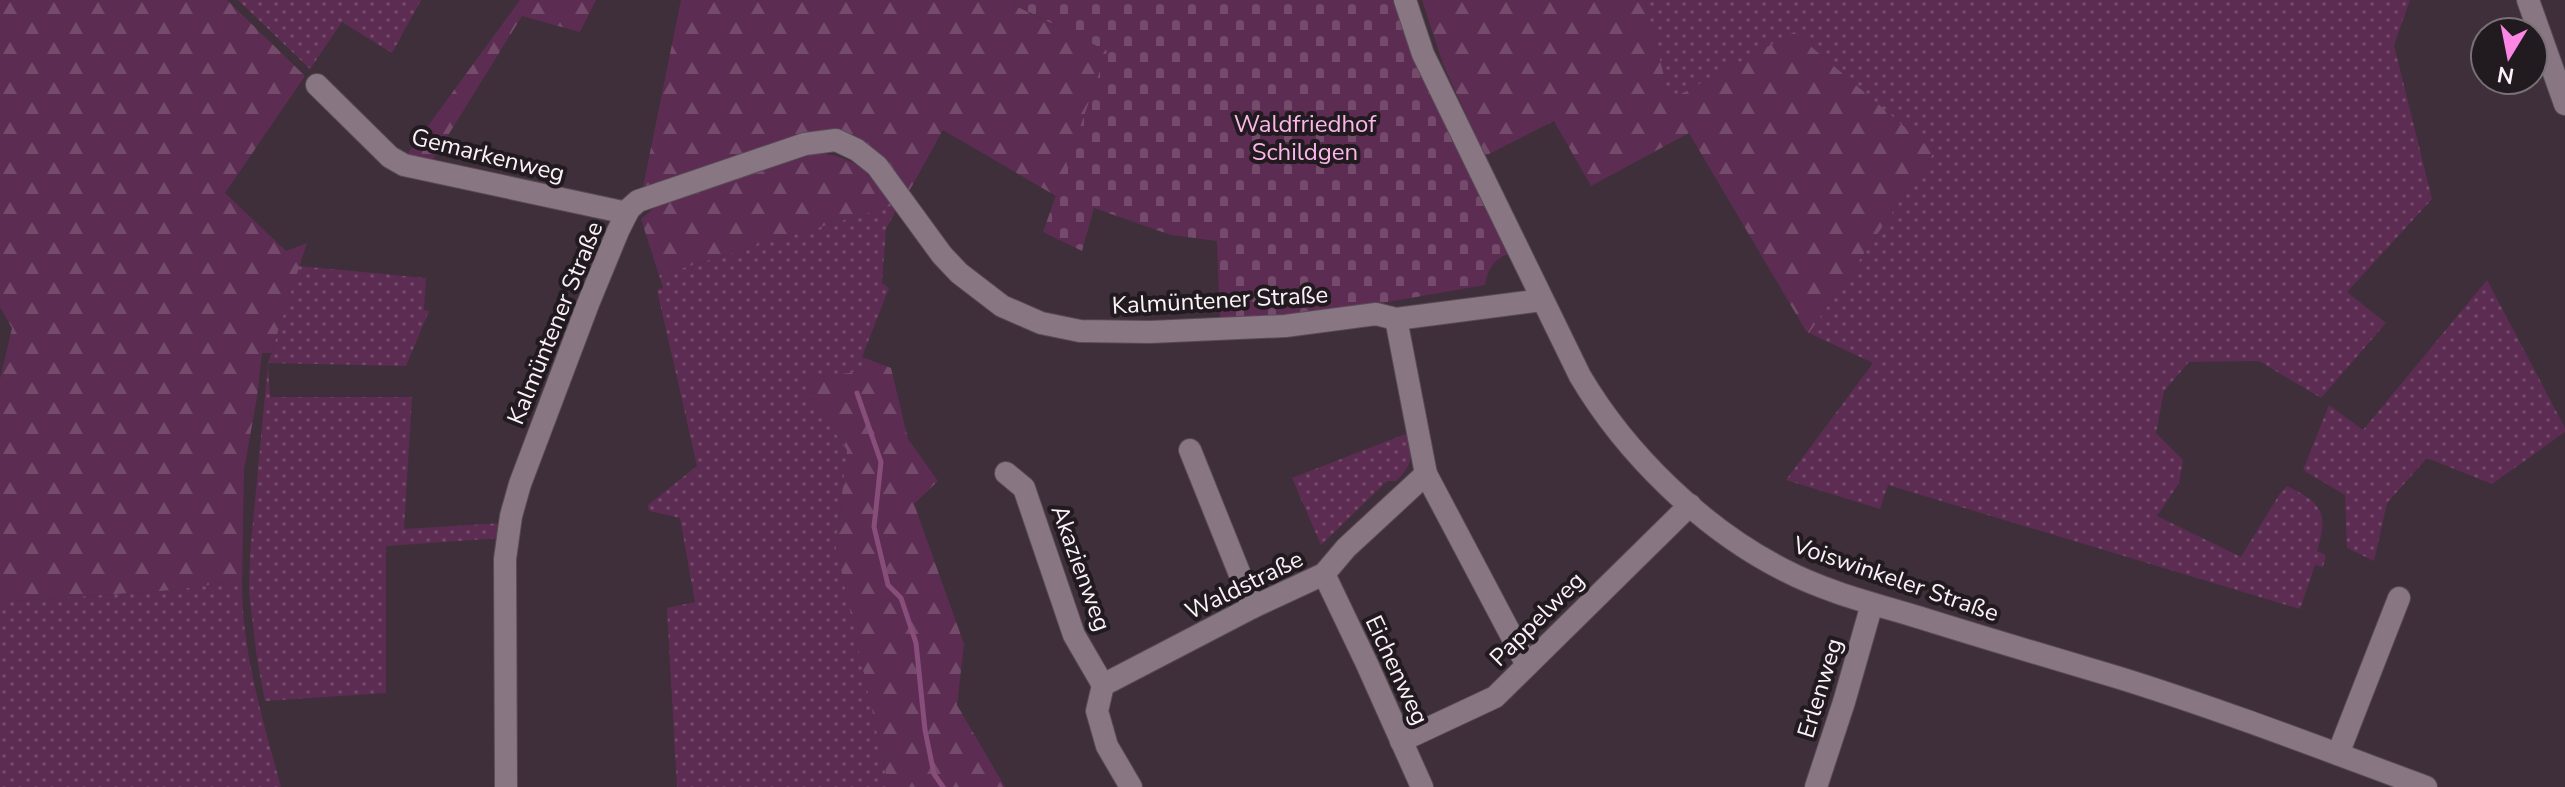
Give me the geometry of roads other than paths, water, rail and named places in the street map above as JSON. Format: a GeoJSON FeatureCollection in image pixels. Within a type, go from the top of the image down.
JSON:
{"type":"FeatureCollection","features":[{"type":"Feature","properties":{"kind":"street","name":"Voiswinkeler Straße"},"geometry":{"type":"LineString","coordinates":[[1405,0],[1423,54],[1592,397],[1627,441],[1690,505],[1730,537],[1803,579],[1872,604],[2154,689],[2426,787]]}},
{"type":"Feature","properties":{"kind":"street"},"geometry":{"type":"LineString","coordinates":[[2528,0],[2565,104]]}},
{"type":"Feature","properties":{"kind":"street","name":"Gemarkenweg"},"geometry":{"type":"LineString","coordinates":[[317,85],[390,157],[404,165],[627,213]]}},
{"type":"Feature","properties":{"kind":"street","name":"Kalmüntener Straße"},"geometry":{"type":"LineString","coordinates":[[506,787],[505,559],[511,516],[578,329],[627,213],[638,201],[805,144],[836,140],[857,150],[877,166],[942,255],[959,273],[1002,306],[1041,323],[1080,331],[1150,332],[1268,327],[1376,314],[1396,319],[1542,300]]}},
{"type":"Feature","properties":{"kind":"street"},"geometry":{"type":"LineString","coordinates":[[1396,319],[1426,474],[1527,665]]}},
{"type":"Feature","properties":{"kind":"street"},"geometry":{"type":"LineString","coordinates":[[1190,450],[1253,607]]}},
{"type":"Feature","properties":{"kind":"street","name":"Akazienweg"},"geometry":{"type":"LineString","coordinates":[[1006,473],[1024,488],[1074,635],[1103,685]]}},
{"type":"Feature","properties":{"kind":"street","name":"Waldstraße"},"geometry":{"type":"LineString","coordinates":[[1103,685],[1324,574],[1346,548],[1426,474]]}},
{"type":"Feature","properties":{"kind":"street","name":"Pappelweg"},"geometry":{"type":"LineString","coordinates":[[1401,741],[1495,697],[1690,505]]}},
{"type":"Feature","properties":{"kind":"street","name":"Eichenweg"},"geometry":{"type":"LineString","coordinates":[[1324,574],[1422,787]]}},
{"type":"Feature","properties":{"kind":"street"},"geometry":{"type":"LineString","coordinates":[[2338,754],[2399,598]]}},
{"type":"Feature","properties":{"kind":"street","name":"Erlenweg"},"geometry":{"type":"LineString","coordinates":[[1816,787],[1872,604]]}},
{"type":"Feature","properties":{"kind":"street"},"geometry":{"type":"LineString","coordinates":[[1103,685],[1097,711],[1107,746],[1131,787]]}},
{"type":"Feature","properties":{"kind":"waterway"},"geometry":{"type":"LineString","coordinates":[[857,393],[881,462],[874,527],[888,585],[901,598],[916,643],[925,730],[934,774],[943,787]]}},
{"type":"Feature","properties":{"kind":"park label","name":"Waldfriedhof Schildgen"},"geometry":{"type":"Point","coordinates":[1305,138]}}]}
